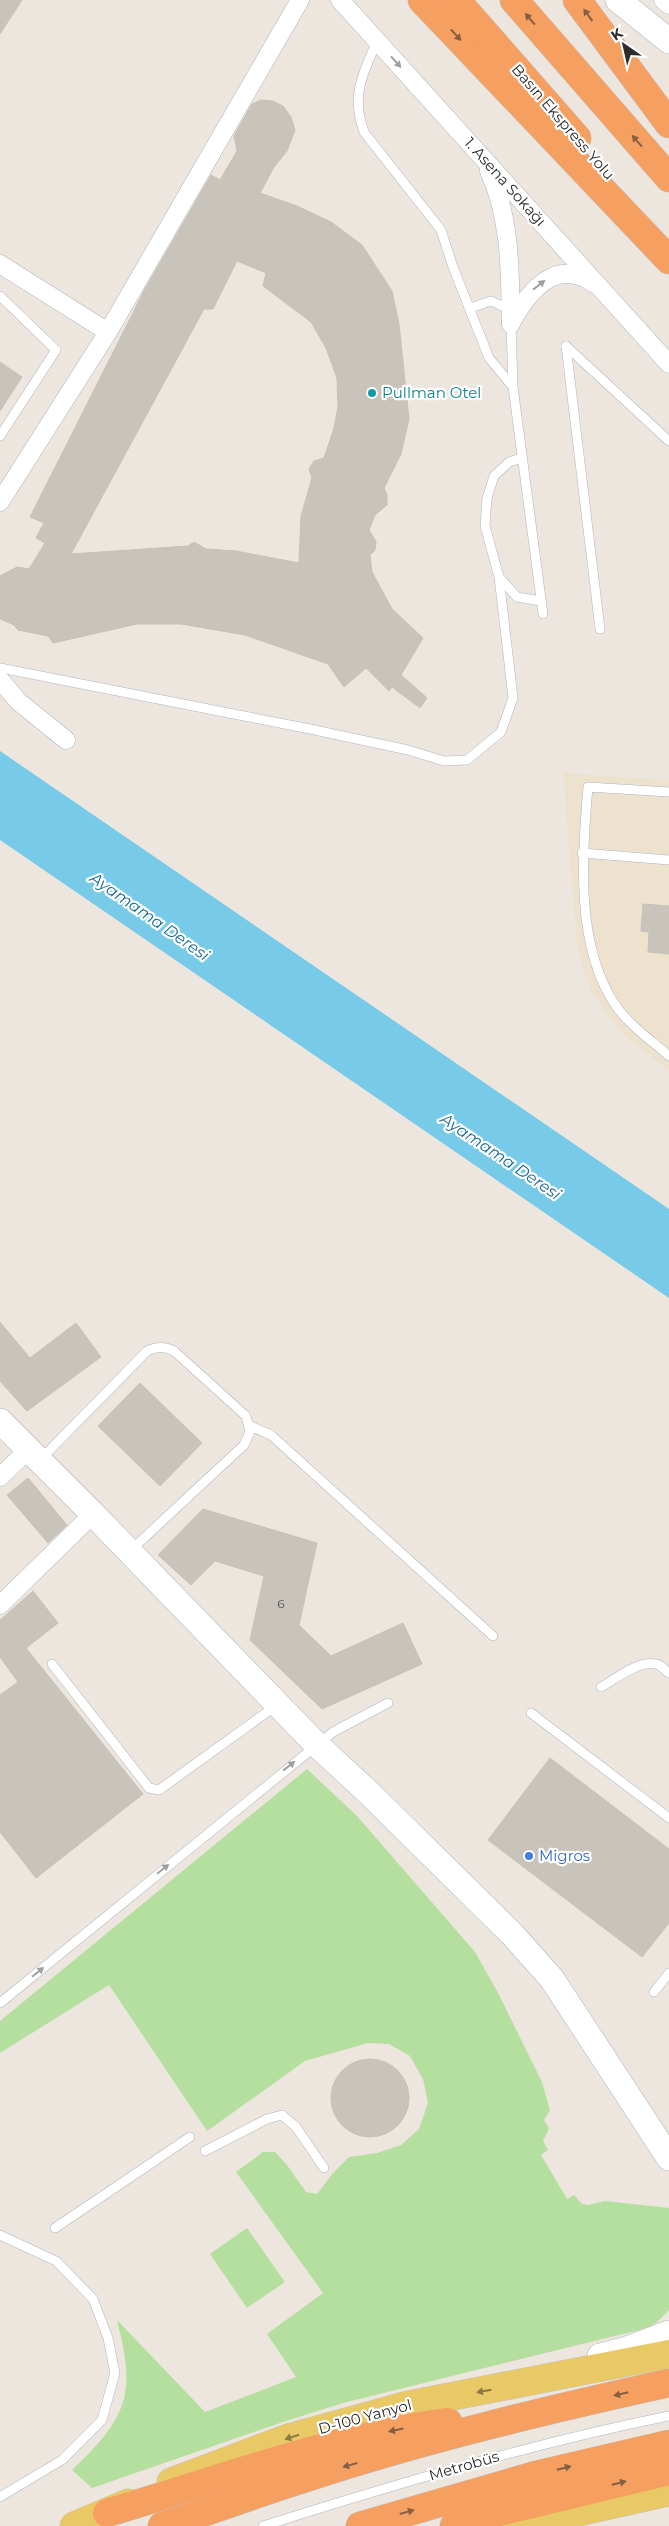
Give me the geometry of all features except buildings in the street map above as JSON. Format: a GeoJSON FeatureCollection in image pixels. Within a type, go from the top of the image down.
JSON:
{"type":"FeatureCollection","features":[{"type":"Feature","properties":{"kind":"highway"},"geometry":{"type":"LineString","coordinates":[[422,0],[669,260]]}},
{"type":"Feature","properties":{"kind":"highway","name":"Basın Ekspress Yolu"},"geometry":{"type":"LineString","coordinates":[[456,0],[669,244]]}},
{"type":"Feature","properties":{"kind":"highway"},"geometry":{"type":"LineString","coordinates":[[514,0],[669,178]]}},
{"type":"Feature","properties":{"kind":"highway"},"geometry":{"type":"LineString","coordinates":[[577,0],[669,124]]}},
{"type":"Feature","properties":{"kind":"highway"},"geometry":{"type":"LineString","coordinates":[[162,2526],[306,2477],[514,2418],[669,2383]]}},
{"type":"Feature","properties":{"kind":"highway"},"geometry":{"type":"LineString","coordinates":[[106,2513],[313,2450],[364,2437],[410,2427],[464,2420],[514,2418]]}},
{"type":"Feature","properties":{"kind":"highway"},"geometry":{"type":"LineString","coordinates":[[360,2526],[536,2475],[669,2444]]}},
{"type":"Feature","properties":{"kind":"highway"},"geometry":{"type":"LineString","coordinates":[[454,2526],[487,2515],[669,2471]]}},
{"type":"Feature","properties":{"kind":"main road"},"geometry":{"type":"LineString","coordinates":[[618,0],[669,41]]}},
{"type":"Feature","properties":{"kind":"main road"},"geometry":{"type":"LineString","coordinates":[[0,1420],[316,1745],[369,1793],[512,1934],[552,1979],[667,2152]]}},
{"type":"Feature","properties":{"kind":"main road"},"geometry":{"type":"LineString","coordinates":[[517,2385],[571,2364],[627,2349],[669,2333]]}},
{"type":"Feature","properties":{"kind":"main road","name":"D-100 Yanyol"},"geometry":{"type":"LineString","coordinates":[[74,2526],[170,2483],[288,2438],[408,2405],[669,2354]]}},
{"type":"Feature","properties":{"kind":"main road"},"geometry":{"type":"LineString","coordinates":[[515,2526],[669,2492]]}},
{"type":"Feature","properties":{"kind":"street"},"geometry":{"type":"LineString","coordinates":[[0,502],[108,332],[300,0]]}},
{"type":"Feature","properties":{"kind":"street","name":"1. Asena Sokağı"},"geometry":{"type":"LineString","coordinates":[[340,0],[669,364]]}},
{"type":"Feature","properties":{"kind":"street"},"geometry":{"type":"LineString","coordinates":[[663,0],[669,4]]}},
{"type":"Feature","properties":{"kind":"street"},"geometry":{"type":"LineString","coordinates":[[482,157],[498,190],[505,216],[511,317]]}},
{"type":"Feature","properties":{"kind":"street"},"geometry":{"type":"LineString","coordinates":[[0,264],[108,332]]}},
{"type":"Feature","properties":{"kind":"street"},"geometry":{"type":"LineString","coordinates":[[511,317],[533,289],[545,280],[559,275],[572,274],[584,277],[603,291]]}},
{"type":"Feature","properties":{"kind":"street"},"geometry":{"type":"LineString","coordinates":[[0,680],[19,702],[66,740]]}},
{"type":"Feature","properties":{"kind":"street"},"geometry":{"type":"LineString","coordinates":[[0,1477],[35,1455]]}},
{"type":"Feature","properties":{"kind":"street"},"geometry":{"type":"LineString","coordinates":[[0,1605],[93,1514]]}},
{"type":"Feature","properties":{"kind":"lane"},"geometry":{"type":"LineString","coordinates":[[377,41],[361,75],[358,113],[364,132],[441,230],[453,267],[489,358],[513,387]]}},
{"type":"Feature","properties":{"kind":"lane"},"geometry":{"type":"LineString","coordinates":[[0,296],[56,350],[0,436]]}},
{"type":"Feature","properties":{"kind":"lane"},"geometry":{"type":"LineString","coordinates":[[470,308],[490,301],[511,317],[513,387],[543,614]]}},
{"type":"Feature","properties":{"kind":"lane"},"geometry":{"type":"LineString","coordinates":[[600,629],[566,346],[669,441]]}},
{"type":"Feature","properties":{"kind":"lane"},"geometry":{"type":"LineString","coordinates":[[0,668],[320,731],[408,750],[444,761],[467,760],[501,732],[512,698],[499,577],[485,526],[487,498],[494,476],[509,462],[522,458]]}},
{"type":"Feature","properties":{"kind":"lane"},"geometry":{"type":"LineString","coordinates":[[499,577],[517,597],[541,601]]}},
{"type":"Feature","properties":{"kind":"lane"},"geometry":{"type":"LineString","coordinates":[[669,792],[588,787],[582,853],[590,941],[604,986],[617,1007],[636,1028],[669,1056]]}},
{"type":"Feature","properties":{"kind":"lane"},"geometry":{"type":"LineString","coordinates":[[582,853],[669,860]]}},
{"type":"Feature","properties":{"kind":"lane"},"geometry":{"type":"LineString","coordinates":[[35,1455],[147,1351],[154,1348],[168,1348],[174,1351],[246,1416],[250,1426],[248,1439],[244,1445],[130,1552]]}},
{"type":"Feature","properties":{"kind":"lane"},"geometry":{"type":"LineString","coordinates":[[250,1426],[271,1435],[493,1636]]}},
{"type":"Feature","properties":{"kind":"lane"},"geometry":{"type":"LineString","coordinates":[[52,1664],[149,1788],[159,1790],[277,1705]]}},
{"type":"Feature","properties":{"kind":"lane"},"geometry":{"type":"LineString","coordinates":[[601,1687],[639,1666],[647,1664],[658,1664],[669,1673]]}},
{"type":"Feature","properties":{"kind":"lane"},"geometry":{"type":"LineString","coordinates":[[0,2003],[316,1745],[333,1732],[388,1703]]}},
{"type":"Feature","properties":{"kind":"lane"},"geometry":{"type":"LineString","coordinates":[[531,1713],[669,1818]]}},
{"type":"Feature","properties":{"kind":"lane"},"geometry":{"type":"LineString","coordinates":[[654,1992],[669,1973]]}},
{"type":"Feature","properties":{"kind":"lane"},"geometry":{"type":"LineString","coordinates":[[204,2151],[267,2119],[282,2115],[296,2127],[324,2168]]}},
{"type":"Feature","properties":{"kind":"lane"},"geometry":{"type":"LineString","coordinates":[[54,2228],[190,2137]]}},
{"type":"Feature","properties":{"kind":"lane"},"geometry":{"type":"LineString","coordinates":[[0,2235],[56,2261],[93,2299],[108,2338],[116,2373],[102,2420],[62,2460],[0,2497]]}},
{"type":"Feature","properties":{"kind":"lane","name":"Metrobüs"},"geometry":{"type":"LineString","coordinates":[[262,2526],[371,2492],[528,2448],[669,2416]]}},
{"type":"Feature","properties":{"kind":"shaded area"},"geometry":{"type":"Polygon","coordinates":[[[563,773],[669,780],[669,1071],[627,1037],[607,1015],[592,992],[583,968],[577,943],[563,773]]]}},
{"type":"Feature","properties":{"kind":"green space"},"geometry":{"type":"Polygon","coordinates":[[[307,1769],[357,1816],[475,1952],[498,1993],[542,2082],[550,2110],[544,2120],[549,2129],[543,2141],[548,2150],[541,2155],[567,2199],[574,2195],[582,2204],[588,2205],[605,2201],[669,2208],[669,2310],[657,2322],[647,2328],[343,2403],[92,2488],[72,2470],[99,2443],[107,2432],[120,2410],[124,2398],[126,2369],[117,2320],[205,2412],[296,2377],[267,2334],[323,2293],[236,2172],[263,2152],[275,2152],[287,2165],[306,2192],[317,2194],[333,2173],[349,2157],[377,2153],[401,2145],[419,2129],[428,2103],[423,2079],[410,2056],[389,2044],[368,2043],[305,2061],[207,2131],[109,1985],[0,2053],[0,2021],[307,1769]]]}},
{"type":"Feature","properties":{"kind":"green space"},"geometry":{"type":"Polygon","coordinates":[[[247,2228],[285,2282],[247,2308],[210,2254],[247,2228]]]}},
{"type":"Feature","properties":{"kind":"water","name":"Ayamama Deresi"},"geometry":{"type":"Polygon","coordinates":[[[0,751],[669,1209],[669,1298],[0,840],[0,751]]]}},
{"type":"Feature","properties":{"kind":"place","name":"Pullman Otel"},"geometry":{"type":"Point","coordinates":[372,393]}},
{"type":"Feature","properties":{"kind":"place","name":"Migros"},"geometry":{"type":"Point","coordinates":[529,1856]}}]}
